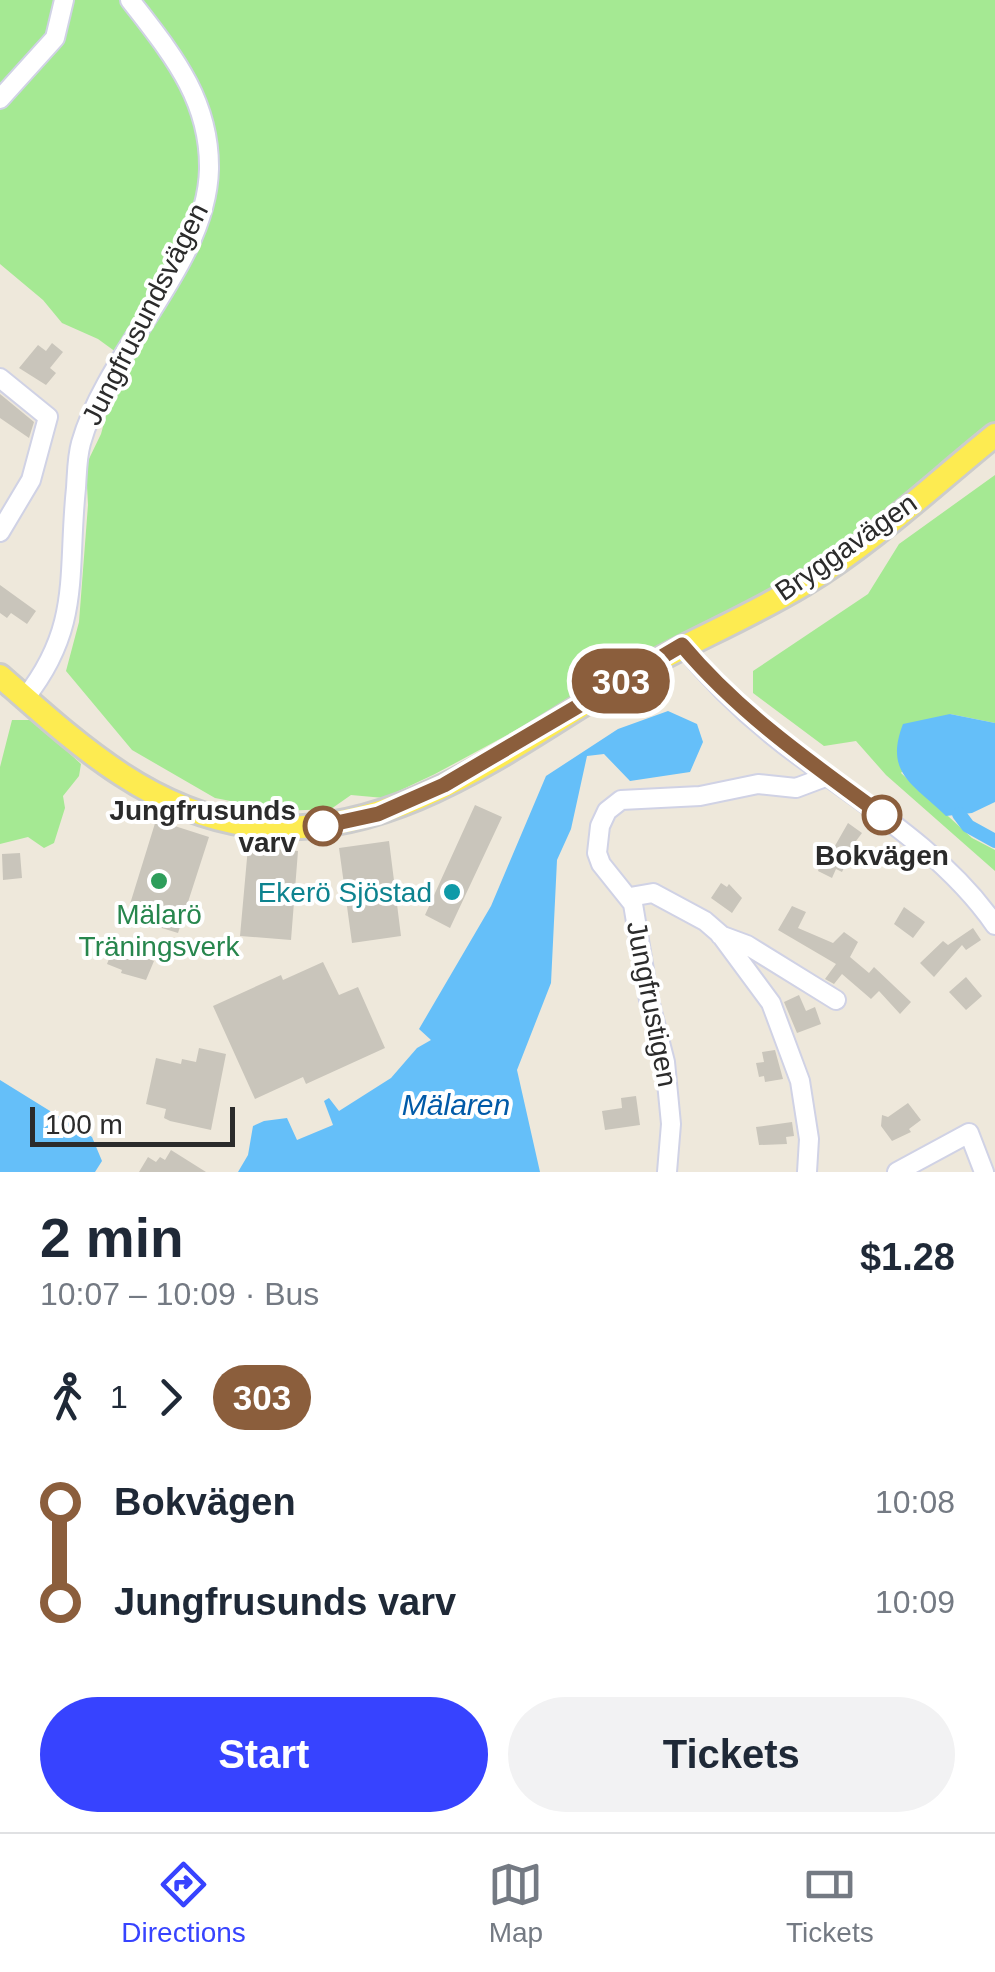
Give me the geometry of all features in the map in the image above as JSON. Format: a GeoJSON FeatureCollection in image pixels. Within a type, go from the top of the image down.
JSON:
{"type":"FeatureCollection","features":[{"type":"Feature","properties":{"kind":"main road","name":"Bryggavägen"},"geometry":{"type":"LineString","coordinates":[[0,676],[88,751],[144,790],[203,816],[250,825],[320,826],[378,814],[444,785],[682,645],[804,584],[870,537],[995,435]]}},
{"type":"Feature","properties":{"kind":"street"},"geometry":{"type":"LineString","coordinates":[[0,99],[55,38],[64,0]]}},
{"type":"Feature","properties":{"kind":"street","name":"Jungfrusundsvägen"},"geometry":{"type":"LineString","coordinates":[[25,698],[54,658],[70,600],[80,445],[102,388],[161,294],[203,212],[209,168],[205,131],[186,73],[130,0]]}},
{"type":"Feature","properties":{"kind":"street"},"geometry":{"type":"LineString","coordinates":[[0,378],[48,417],[36,466],[7,507],[0,532]]}},
{"type":"Feature","properties":{"kind":"street"},"geometry":{"type":"LineString","coordinates":[[682,645],[705,673],[765,728],[882,815],[957,880],[995,925]]}},
{"type":"Feature","properties":{"kind":"street"},"geometry":{"type":"LineString","coordinates":[[828,776],[796,788],[758,784],[700,796],[621,800],[607,812],[600,826],[598,853],[608,875],[630,897],[653,893],[670,900],[720,934],[747,945],[836,1000]]}},
{"type":"Feature","properties":{"kind":"street","name":"Jungfrustigen"},"geometry":{"type":"LineString","coordinates":[[630,897],[669,1082],[667,1172]]}},
{"type":"Feature","properties":{"kind":"street"},"geometry":{"type":"LineString","coordinates":[[720,934],[771,1003],[790,1048],[806,1112],[806,1172]]}},
{"type":"Feature","properties":{"kind":"street"},"geometry":{"type":"LineString","coordinates":[[897,1172],[968,1133],[984,1172]]}},
{"type":"Feature","properties":{"kind":"green space"},"geometry":{"type":"Polygon","coordinates":[[[0,0],[995,0],[995,425],[802,576],[435,774],[384,798],[351,795],[331,809],[281,811],[215,798],[132,750],[66,671],[79,622],[88,505],[86,465],[101,434],[111,397],[131,363],[98,339],[62,323],[43,300],[0,264],[0,0]]]}},
{"type":"Feature","properties":{"kind":"green space"},"geometry":{"type":"Polygon","coordinates":[[[995,475],[995,723],[950,714],[901,773],[972,838],[995,850],[995,871],[886,775],[856,741],[824,746],[753,693],[753,671],[868,594],[899,544],[995,475]]]}},
{"type":"Feature","properties":{"kind":"green space"},"geometry":{"type":"Polygon","coordinates":[[[12,720],[33,720],[81,764],[79,776],[63,796],[65,808],[54,843],[44,848],[28,837],[0,844],[0,767],[12,720]]]}},
{"type":"Feature","properties":{"kind":"water","name":"Mälaren"},"geometry":{"type":"Polygon","coordinates":[[[668,711],[697,724],[703,742],[690,772],[630,781],[604,754],[587,756],[571,829],[557,860],[551,983],[517,1070],[540,1172],[238,1172],[248,1155],[253,1126],[287,1118],[297,1140],[333,1125],[324,1101],[329,1098],[339,1111],[391,1078],[417,1048],[431,1040],[419,1029],[491,906],[546,776],[618,729],[668,711]]]}},
{"type":"Feature","properties":{"kind":"water"},"geometry":{"type":"Polygon","coordinates":[[[950,714],[995,723],[995,802],[972,813],[946,816],[913,786],[897,755],[903,724],[950,714]]]}},
{"type":"Feature","properties":{"kind":"water"},"geometry":{"type":"Polygon","coordinates":[[[0,1080],[92,1137],[102,1161],[95,1172],[0,1172],[0,1080]]]}},
{"type":"Feature","properties":{"kind":"building"},"geometry":{"type":"Polygon","coordinates":[[[52,343],[63,352],[50,368],[56,373],[46,385],[19,368],[38,345],[46,351],[52,343]]]}},
{"type":"Feature","properties":{"kind":"building"},"geometry":{"type":"Polygon","coordinates":[[[0,394],[34,422],[29,438],[0,418],[0,394]]]}},
{"type":"Feature","properties":{"kind":"building"},"geometry":{"type":"Polygon","coordinates":[[[0,585],[36,611],[27,624],[11,613],[7,618],[0,613],[0,585]]]}},
{"type":"Feature","properties":{"kind":"building"},"geometry":{"type":"Polygon","coordinates":[[[475,805],[502,817],[450,928],[425,915],[475,805]]]}},
{"type":"Feature","properties":{"kind":"building"},"geometry":{"type":"Polygon","coordinates":[[[156,820],[209,837],[178,933],[126,917],[156,820]]]}},
{"type":"Feature","properties":{"kind":"building"},"geometry":{"type":"Polygon","coordinates":[[[848,823],[862,833],[844,857],[848,859],[842,872],[836,869],[832,878],[818,871],[827,849],[832,851],[848,823]]]}},
{"type":"Feature","properties":{"kind":"building"},"geometry":{"type":"Polygon","coordinates":[[[389,841],[401,936],[352,943],[339,848],[389,841]]]}},
{"type":"Feature","properties":{"kind":"building"},"geometry":{"type":"Polygon","coordinates":[[[248,847],[298,851],[291,940],[240,936],[248,847]]]}},
{"type":"Feature","properties":{"kind":"building"},"geometry":{"type":"Polygon","coordinates":[[[20,853],[22,878],[3,880],[2,854],[20,853]]]}},
{"type":"Feature","properties":{"kind":"building"},"geometry":{"type":"Polygon","coordinates":[[[721,883],[727,887],[729,884],[742,898],[732,913],[711,898],[721,883]]]}},
{"type":"Feature","properties":{"kind":"building"},"geometry":{"type":"Polygon","coordinates":[[[792,906],[806,912],[798,928],[833,943],[844,932],[858,942],[850,957],[869,973],[874,967],[911,1002],[900,1014],[879,991],[871,999],[842,974],[834,984],[825,979],[836,964],[778,930],[792,906]]]}},
{"type":"Feature","properties":{"kind":"building"},"geometry":{"type":"Polygon","coordinates":[[[904,907],[925,922],[913,938],[894,924],[904,907]]]}},
{"type":"Feature","properties":{"kind":"building"},"geometry":{"type":"Polygon","coordinates":[[[973,928],[981,940],[966,950],[962,945],[934,977],[920,963],[943,941],[948,945],[973,928]]]}},
{"type":"Feature","properties":{"kind":"building"},"geometry":{"type":"Polygon","coordinates":[[[122,948],[154,961],[146,980],[121,973],[122,970],[107,964],[111,954],[118,956],[122,948]]]}},
{"type":"Feature","properties":{"kind":"building"},"geometry":{"type":"Polygon","coordinates":[[[323,962],[339,995],[358,987],[385,1048],[306,1084],[303,1077],[255,1099],[213,1006],[281,975],[283,980],[323,962]]]}},
{"type":"Feature","properties":{"kind":"building"},"geometry":{"type":"Polygon","coordinates":[[[966,977],[982,996],[966,1010],[949,992],[966,977]]]}},
{"type":"Feature","properties":{"kind":"building"},"geometry":{"type":"Polygon","coordinates":[[[799,995],[806,1011],[815,1007],[821,1024],[797,1033],[784,1002],[799,995]]]}},
{"type":"Feature","properties":{"kind":"building"},"geometry":{"type":"Polygon","coordinates":[[[199,1048],[226,1054],[211,1130],[170,1121],[164,1118],[166,1109],[146,1104],[156,1058],[181,1064],[182,1059],[196,1062],[199,1048]]]}},
{"type":"Feature","properties":{"kind":"building"},"geometry":{"type":"Polygon","coordinates":[[[775,1050],[783,1079],[765,1082],[764,1076],[759,1077],[756,1063],[764,1062],[762,1052],[775,1050]]]}},
{"type":"Feature","properties":{"kind":"building"},"geometry":{"type":"Polygon","coordinates":[[[636,1096],[640,1125],[605,1130],[602,1111],[622,1108],[621,1098],[636,1096]]]}},
{"type":"Feature","properties":{"kind":"building"},"geometry":{"type":"Polygon","coordinates":[[[908,1103],[921,1120],[909,1129],[911,1132],[892,1141],[881,1126],[882,1115],[888,1117],[908,1103]]]}},
{"type":"Feature","properties":{"kind":"building"},"geometry":{"type":"Polygon","coordinates":[[[792,1122],[794,1136],[786,1137],[787,1144],[759,1145],[756,1127],[792,1122]]]}},
{"type":"Feature","properties":{"kind":"building"},"geometry":{"type":"Polygon","coordinates":[[[171,1150],[206,1172],[139,1172],[148,1157],[156,1162],[160,1157],[165,1160],[171,1150]]]}},
{"type":"Feature","properties":{"kind":"waterway"},"geometry":{"type":"LineString","coordinates":[[959,814],[968,826],[995,841]]}},
{"type":"Feature","properties":{"kind":"bus line","name":"303"},"geometry":{"type":"LineString","coordinates":[[323,826],[378,814],[444,785],[682,645],[705,673],[765,728],[882,815]]}},
{"type":"Feature","properties":{"kind":"place","name":"Bokvägen"},"geometry":{"type":"Point","coordinates":[882,815]}},
{"type":"Feature","properties":{"kind":"place","name":"Jungfrusunds varv"},"geometry":{"type":"Point","coordinates":[323,826]}},
{"type":"Feature","properties":{"kind":"place","name":"Mälarö Träningsverk"},"geometry":{"type":"Point","coordinates":[159,881]}},
{"type":"Feature","properties":{"kind":"place","name":"Ekerö Sjöstad"},"geometry":{"type":"Point","coordinates":[452,892]}}]}
